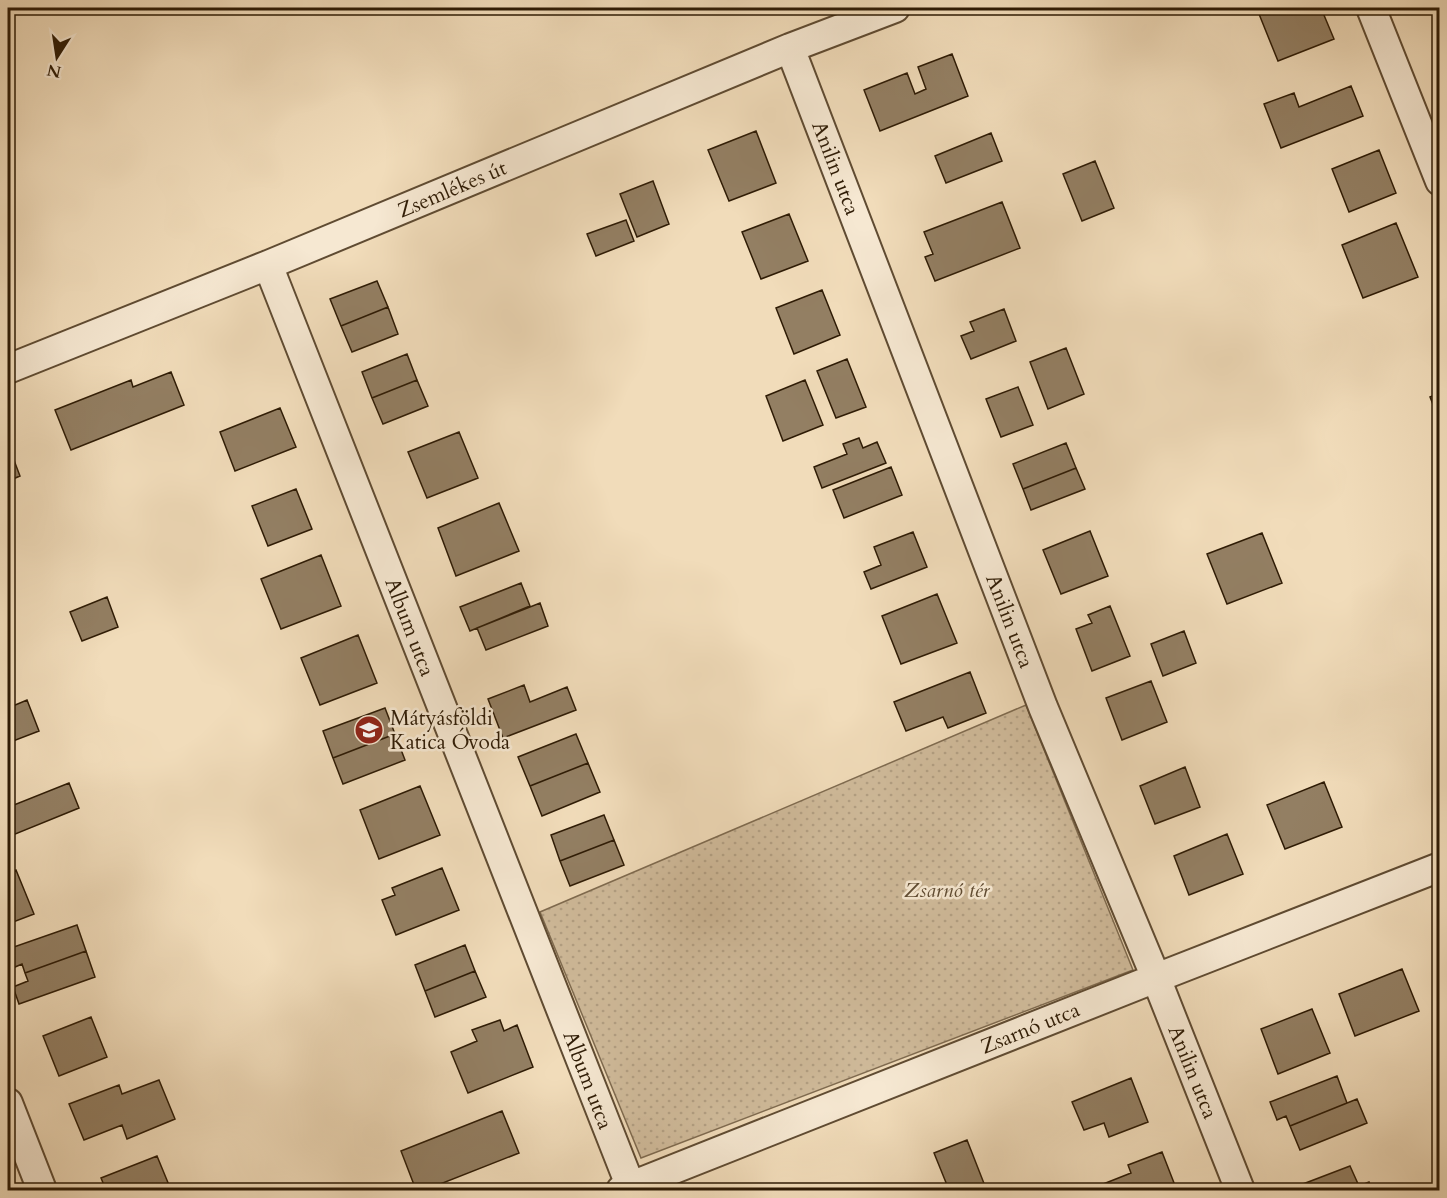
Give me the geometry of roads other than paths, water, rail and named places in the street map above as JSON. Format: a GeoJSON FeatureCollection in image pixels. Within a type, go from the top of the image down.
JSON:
{"type":"FeatureCollection","features":[{"type":"Feature","properties":{"kind":"street","name":"Zsemlékes út"},"geometry":{"type":"LineString","coordinates":[[8,369],[268,265],[790,48],[895,8]]}},
{"type":"Feature","properties":{"kind":"street"},"geometry":{"type":"LineString","coordinates":[[1371,8],[1440,181]]}},
{"type":"Feature","properties":{"kind":"street","name":"Anilin utca"},"geometry":{"type":"LineString","coordinates":[[790,48],[1043,707],[1156,978],[1240,1191]]}},
{"type":"Feature","properties":{"kind":"street","name":"Album utca"},"geometry":{"type":"LineString","coordinates":[[268,265],[628,1189]]}},
{"type":"Feature","properties":{"kind":"street","name":"Zsarnó utca"},"geometry":{"type":"LineString","coordinates":[[628,1189],[1440,867]]}},
{"type":"Feature","properties":{"kind":"street"},"geometry":{"type":"LineString","coordinates":[[8,1103],[42,1191]]}},
{"type":"Feature","properties":{"kind":"place","name":"Mátyásföldi Katica Óvoda"},"geometry":{"type":"Point","coordinates":[369,730]}},
{"type":"Feature","properties":{"kind":"park label","name":"Zsarnó tér"},"geometry":{"type":"Point","coordinates":[947,890]}}]}
